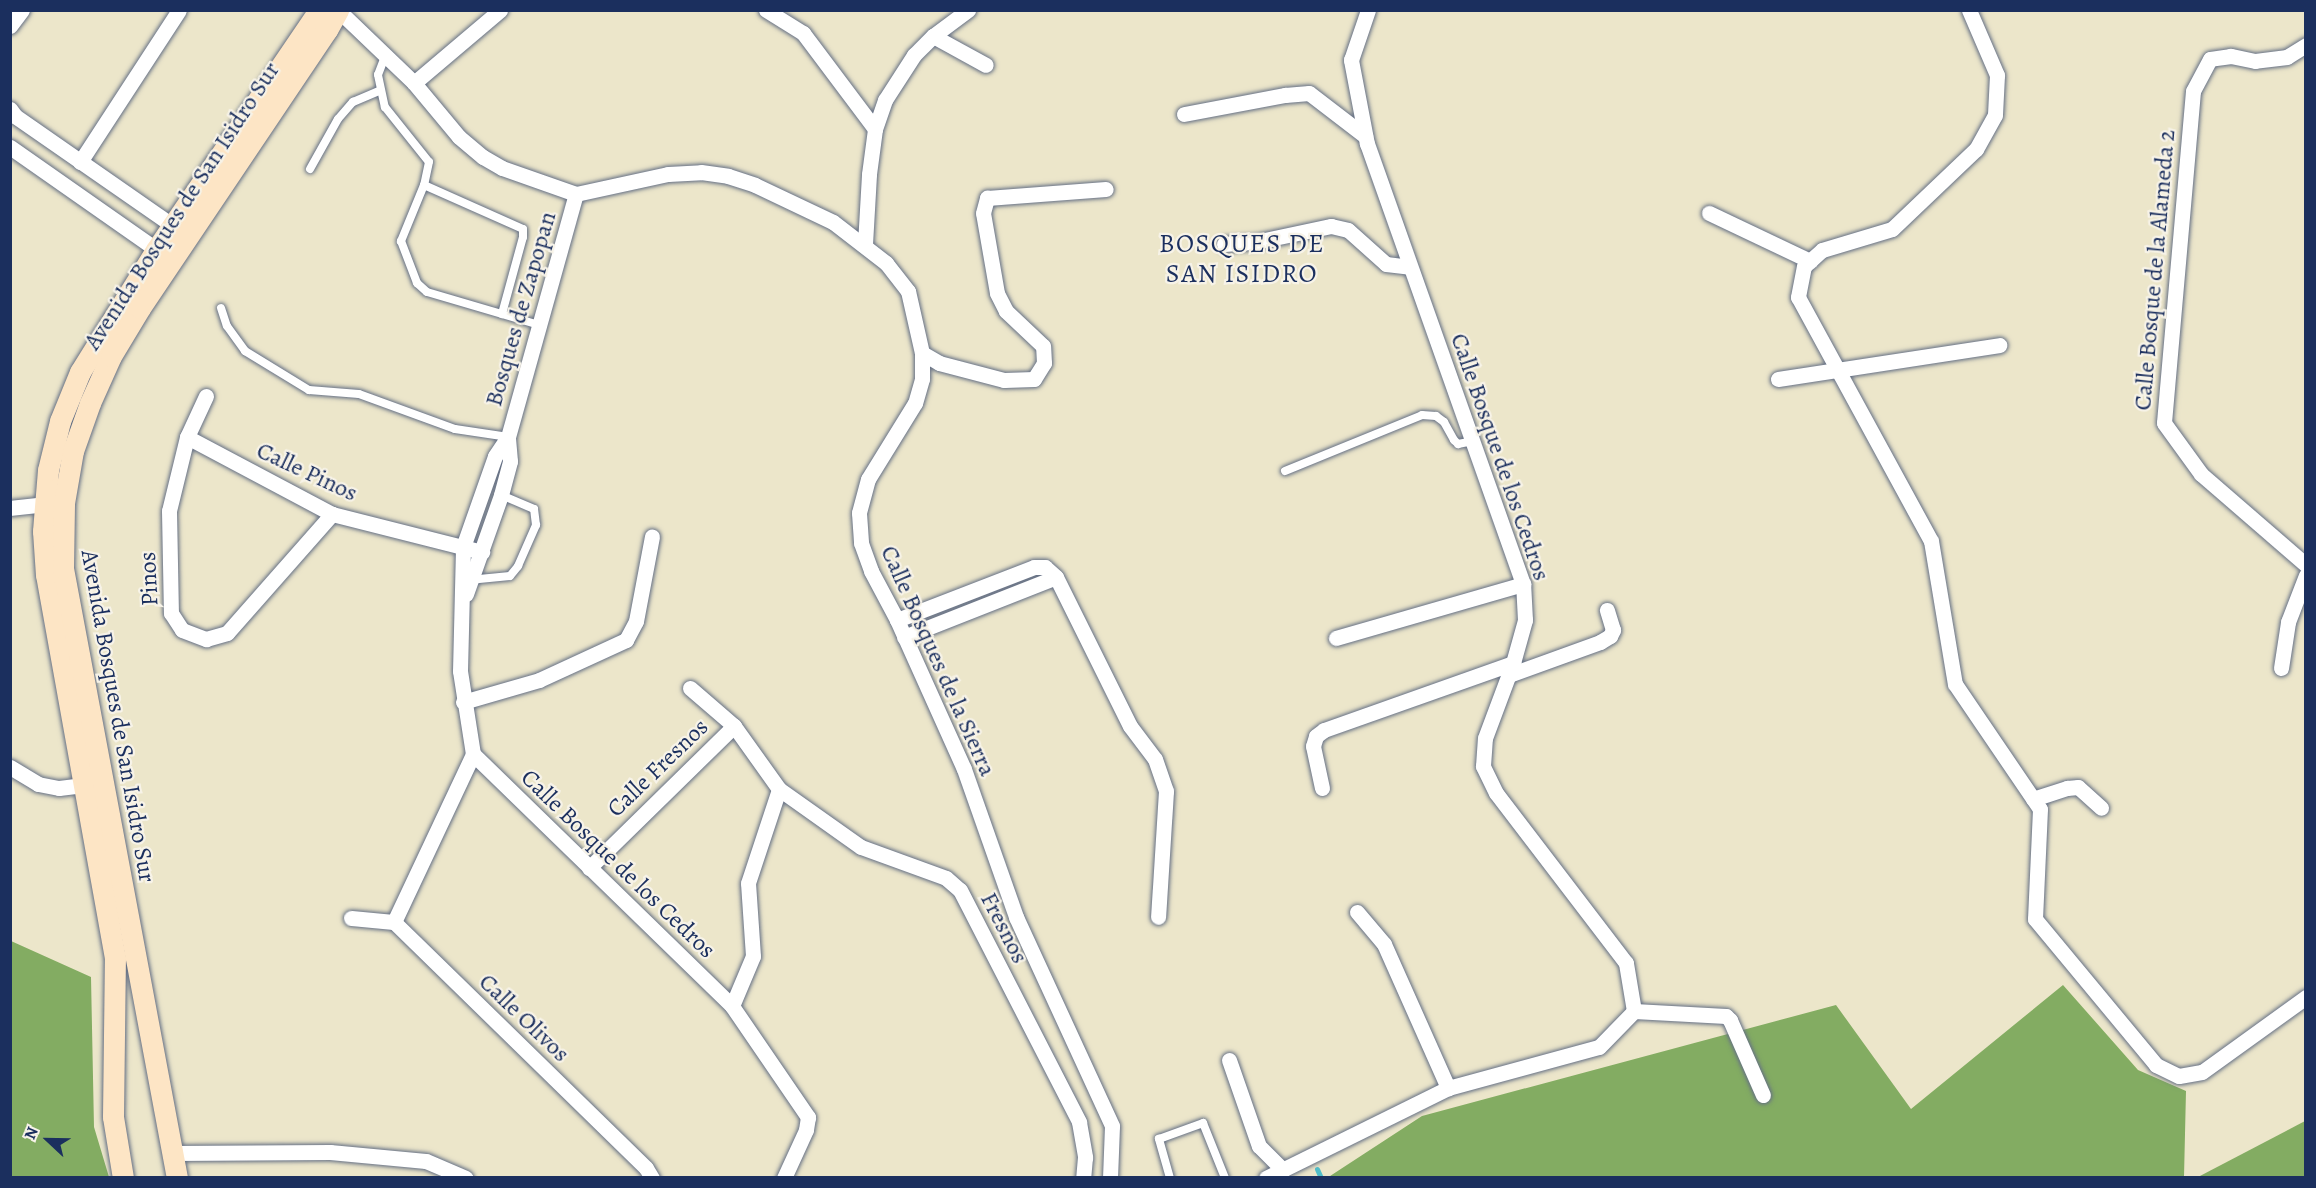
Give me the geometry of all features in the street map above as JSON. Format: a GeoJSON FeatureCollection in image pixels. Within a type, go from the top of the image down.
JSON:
{"type":"FeatureCollection","features":[{"type":"Feature","properties":{"kind":"main road","name":"Avenida Bosques de San Isidro Sur"},"geometry":{"type":"LineString","coordinates":[[181,231],[319,10]]}},
{"type":"Feature","properties":{"kind":"main road","name":"Avenida Bosques de San Isidro Sur"},"geometry":{"type":"LineString","coordinates":[[123,1178],[113,1117],[115,958],[54,503],[90,403],[165,255],[338,10]]}},
{"type":"Feature","properties":{"kind":"main road","name":"Avenida Bosques de San Isidro Sur"},"geometry":{"type":"LineString","coordinates":[[92,784],[177,1178]]}},
{"type":"Feature","properties":{"kind":"street"},"geometry":{"type":"LineString","coordinates":[[10,26],[22,10]]}},
{"type":"Feature","properties":{"kind":"street"},"geometry":{"type":"LineString","coordinates":[[80,162],[179,10]]}},
{"type":"Feature","properties":{"kind":"street"},"geometry":{"type":"LineString","coordinates":[[338,10],[386,54],[459,136],[483,157],[526,178],[576,194]]}},
{"type":"Feature","properties":{"kind":"street"},"geometry":{"type":"LineString","coordinates":[[414,83],[500,10]]}},
{"type":"Feature","properties":{"kind":"street"},"geometry":{"type":"LineString","coordinates":[[766,10],[803,33],[875,129]]}},
{"type":"Feature","properties":{"kind":"street"},"geometry":{"type":"LineString","coordinates":[[865,244],[875,129],[885,100],[898,76],[933,36],[968,10]]}},
{"type":"Feature","properties":{"kind":"street","name":"Calle Bosque de los Cedros"},"geometry":{"type":"LineString","coordinates":[[1368,10],[1351,60],[1365,136],[1523,584],[1525,620],[1511,669],[1485,738],[1483,766],[1496,793],[1626,963],[1634,1011]]}},
{"type":"Feature","properties":{"kind":"street"},"geometry":{"type":"LineString","coordinates":[[1969,10],[1997,75],[1995,115],[1976,149],[1892,229],[1822,250],[1804,266],[1798,297],[1931,541],[1955,684],[2040,809],[2035,919],[2156,1065],[2179,1076],[2202,1071],[2306,997]]}},
{"type":"Feature","properties":{"kind":"street"},"geometry":{"type":"LineString","coordinates":[[933,36],[986,65]]}},
{"type":"Feature","properties":{"kind":"street","name":"Calle Bosque de la Alameda 2"},"geometry":{"type":"LineString","coordinates":[[2306,45],[2287,57],[2255,61],[2231,57],[2210,59],[2193,91],[2164,423],[2201,474],[2306,565]]}},
{"type":"Feature","properties":{"kind":"street"},"geometry":{"type":"LineString","coordinates":[[1184,114],[1285,95],[1308,93],[1365,136]]}},
{"type":"Feature","properties":{"kind":"street"},"geometry":{"type":"LineString","coordinates":[[10,109],[15,116],[181,231]]}},
{"type":"Feature","properties":{"kind":"street"},"geometry":{"type":"LineString","coordinates":[[10,147],[165,255]]}},
{"type":"Feature","properties":{"kind":"street","name":"Calle Bosques de la Sierra"},"geometry":{"type":"LineString","coordinates":[[576,194],[668,174],[701,172],[728,176],[833,222],[865,244],[886,263],[908,291],[922,353],[922,379],[915,403],[868,479],[859,513],[861,543],[871,572],[897,620],[964,769],[1016,917],[1113,1126],[1110,1178]]}},
{"type":"Feature","properties":{"kind":"street"},"geometry":{"type":"LineString","coordinates":[[922,353],[939,363],[1004,380],[1034,379],[1044,363],[1043,346],[1006,311],[998,293],[983,213],[987,198],[1106,189]]}},
{"type":"Feature","properties":{"kind":"street","name":"Bosques de Zapopan"},"geometry":{"type":"LineString","coordinates":[[473,754],[463,702],[459,640],[460,608],[466,580],[463,547],[495,456],[508,437],[576,194]]}},
{"type":"Feature","properties":{"kind":"street"},"geometry":{"type":"LineString","coordinates":[[1708,213],[1810,261]]}},
{"type":"Feature","properties":{"kind":"street"},"geometry":{"type":"LineString","coordinates":[[1224,244],[1255,242],[1331,226],[1348,230],[1386,264],[1410,267]]}},
{"type":"Feature","properties":{"kind":"street"},"geometry":{"type":"LineString","coordinates":[[1778,379],[1999,345]]}},
{"type":"Feature","properties":{"kind":"street","name":"Pinos"},"geometry":{"type":"LineString","coordinates":[[206,396],[187,437],[168,511],[171,613],[182,630],[206,639],[226,633],[332,514]]}},
{"type":"Feature","properties":{"kind":"street","name":"Calle Pinos"},"geometry":{"type":"LineString","coordinates":[[187,437],[332,514],[482,552]]}},
{"type":"Feature","properties":{"kind":"street","name":"Bosques de Zapopan"},"geometry":{"type":"LineString","coordinates":[[466,580],[482,552],[501,495],[510,461],[508,437]]}},
{"type":"Feature","properties":{"kind":"street"},"geometry":{"type":"LineString","coordinates":[[10,508],[54,503]]}},
{"type":"Feature","properties":{"kind":"street"},"geometry":{"type":"LineString","coordinates":[[463,702],[539,680],[626,640],[636,621],[652,536]]}},
{"type":"Feature","properties":{"kind":"street"},"geometry":{"type":"LineString","coordinates":[[897,620],[1034,567],[1045,567],[1056,577],[1130,726],[1155,759],[1166,791],[1158,917]]}},
{"type":"Feature","properties":{"kind":"street"},"geometry":{"type":"LineString","coordinates":[[2281,668],[2288,622],[2306,575]]}},
{"type":"Feature","properties":{"kind":"street"},"geometry":{"type":"LineString","coordinates":[[904,638],[1056,577]]}},
{"type":"Feature","properties":{"kind":"street"},"geometry":{"type":"LineString","coordinates":[[1336,638],[1523,584]]}},
{"type":"Feature","properties":{"kind":"street"},"geometry":{"type":"LineString","coordinates":[[1322,788],[1313,746],[1316,736],[1324,730],[1600,642],[1610,636],[1612,630],[1607,610]]}},
{"type":"Feature","properties":{"kind":"street","name":"Fresnos"},"geometry":{"type":"LineString","coordinates":[[690,688],[734,726],[779,789],[861,847],[946,878],[960,890],[1079,1122],[1085,1157],[1083,1178]]}},
{"type":"Feature","properties":{"kind":"street","name":"Calle Fresnos"},"geometry":{"type":"LineString","coordinates":[[589,868],[734,726]]}},
{"type":"Feature","properties":{"kind":"street"},"geometry":{"type":"LineString","coordinates":[[351,918],[394,922],[473,754]]}},
{"type":"Feature","properties":{"kind":"street","name":"Calle Bosque de los Cedros"},"geometry":{"type":"LineString","coordinates":[[473,754],[732,1006],[807,1117],[806,1130],[784,1178]]}},
{"type":"Feature","properties":{"kind":"street"},"geometry":{"type":"LineString","coordinates":[[10,767],[38,784],[59,788],[92,784]]}},
{"type":"Feature","properties":{"kind":"street"},"geometry":{"type":"LineString","coordinates":[[2033,799],[2067,788],[2078,788],[2101,808]]}},
{"type":"Feature","properties":{"kind":"street"},"geometry":{"type":"LineString","coordinates":[[732,1006],[753,956],[748,883],[779,789]]}},
{"type":"Feature","properties":{"kind":"street"},"geometry":{"type":"LineString","coordinates":[[1357,912],[1384,944],[1448,1088]]}},
{"type":"Feature","properties":{"kind":"street","name":"Calle Olivos"},"geometry":{"type":"LineString","coordinates":[[394,922],[646,1168],[652,1178]]}},
{"type":"Feature","properties":{"kind":"street"},"geometry":{"type":"LineString","coordinates":[[1266,1178],[1448,1088],[1599,1047],[1634,1011],[1726,1016],[1730,1020],[1763,1095]]}},
{"type":"Feature","properties":{"kind":"street"},"geometry":{"type":"LineString","coordinates":[[1229,1060],[1259,1146],[1282,1170]]}},
{"type":"Feature","properties":{"kind":"street"},"geometry":{"type":"LineString","coordinates":[[172,1153],[330,1152],[426,1161],[466,1178]]}},
{"type":"Feature","properties":{"kind":"lane"},"geometry":{"type":"LineString","coordinates":[[386,54],[378,75],[385,107],[429,162],[424,184],[401,241],[417,283],[427,292],[539,325]]}},
{"type":"Feature","properties":{"kind":"lane"},"geometry":{"type":"LineString","coordinates":[[310,169],[338,118],[353,102],[381,90]]}},
{"type":"Feature","properties":{"kind":"lane"},"geometry":{"type":"LineString","coordinates":[[424,184],[523,229],[523,237],[502,314]]}},
{"type":"Feature","properties":{"kind":"lane"},"geometry":{"type":"LineString","coordinates":[[221,308],[227,326],[245,351],[309,390],[330,394],[359,394],[455,429],[508,437]]}},
{"type":"Feature","properties":{"kind":"lane"},"geometry":{"type":"LineString","coordinates":[[1285,471],[1422,416],[1436,416],[1444,422],[1458,444],[1473,441]]}},
{"type":"Feature","properties":{"kind":"lane"},"geometry":{"type":"LineString","coordinates":[[466,580],[510,576],[518,566],[536,525],[534,509],[501,495]]}},
{"type":"Feature","properties":{"kind":"lane"},"geometry":{"type":"LineString","coordinates":[[1170,1178],[1159,1139],[1203,1123],[1225,1178]]}},
{"type":"Feature","properties":{"kind":"green space"},"geometry":{"type":"Polygon","coordinates":[[[11,941],[91,977],[94,1127],[109,1177],[11,1177],[11,941]]]}},
{"type":"Feature","properties":{"kind":"green space"},"geometry":{"type":"Polygon","coordinates":[[[2063,985],[2138,1070],[2186,1091],[2184,1177],[1327,1178],[1422,1116],[1836,1005],[1911,1109],[2063,985]]]}},
{"type":"Feature","properties":{"kind":"green space"},"geometry":{"type":"Polygon","coordinates":[[[2305,1121],[2305,1177],[2198,1177],[2305,1121]]]}},
{"type":"Feature","properties":{"kind":"waterway"},"geometry":{"type":"LineString","coordinates":[[1317,1169],[1321,1178]]}},
{"type":"Feature","properties":{"kind":"district","name":"BOSQUES DE SAN ISIDRO"},"geometry":{"type":"Point","coordinates":[1242,259]}}]}
